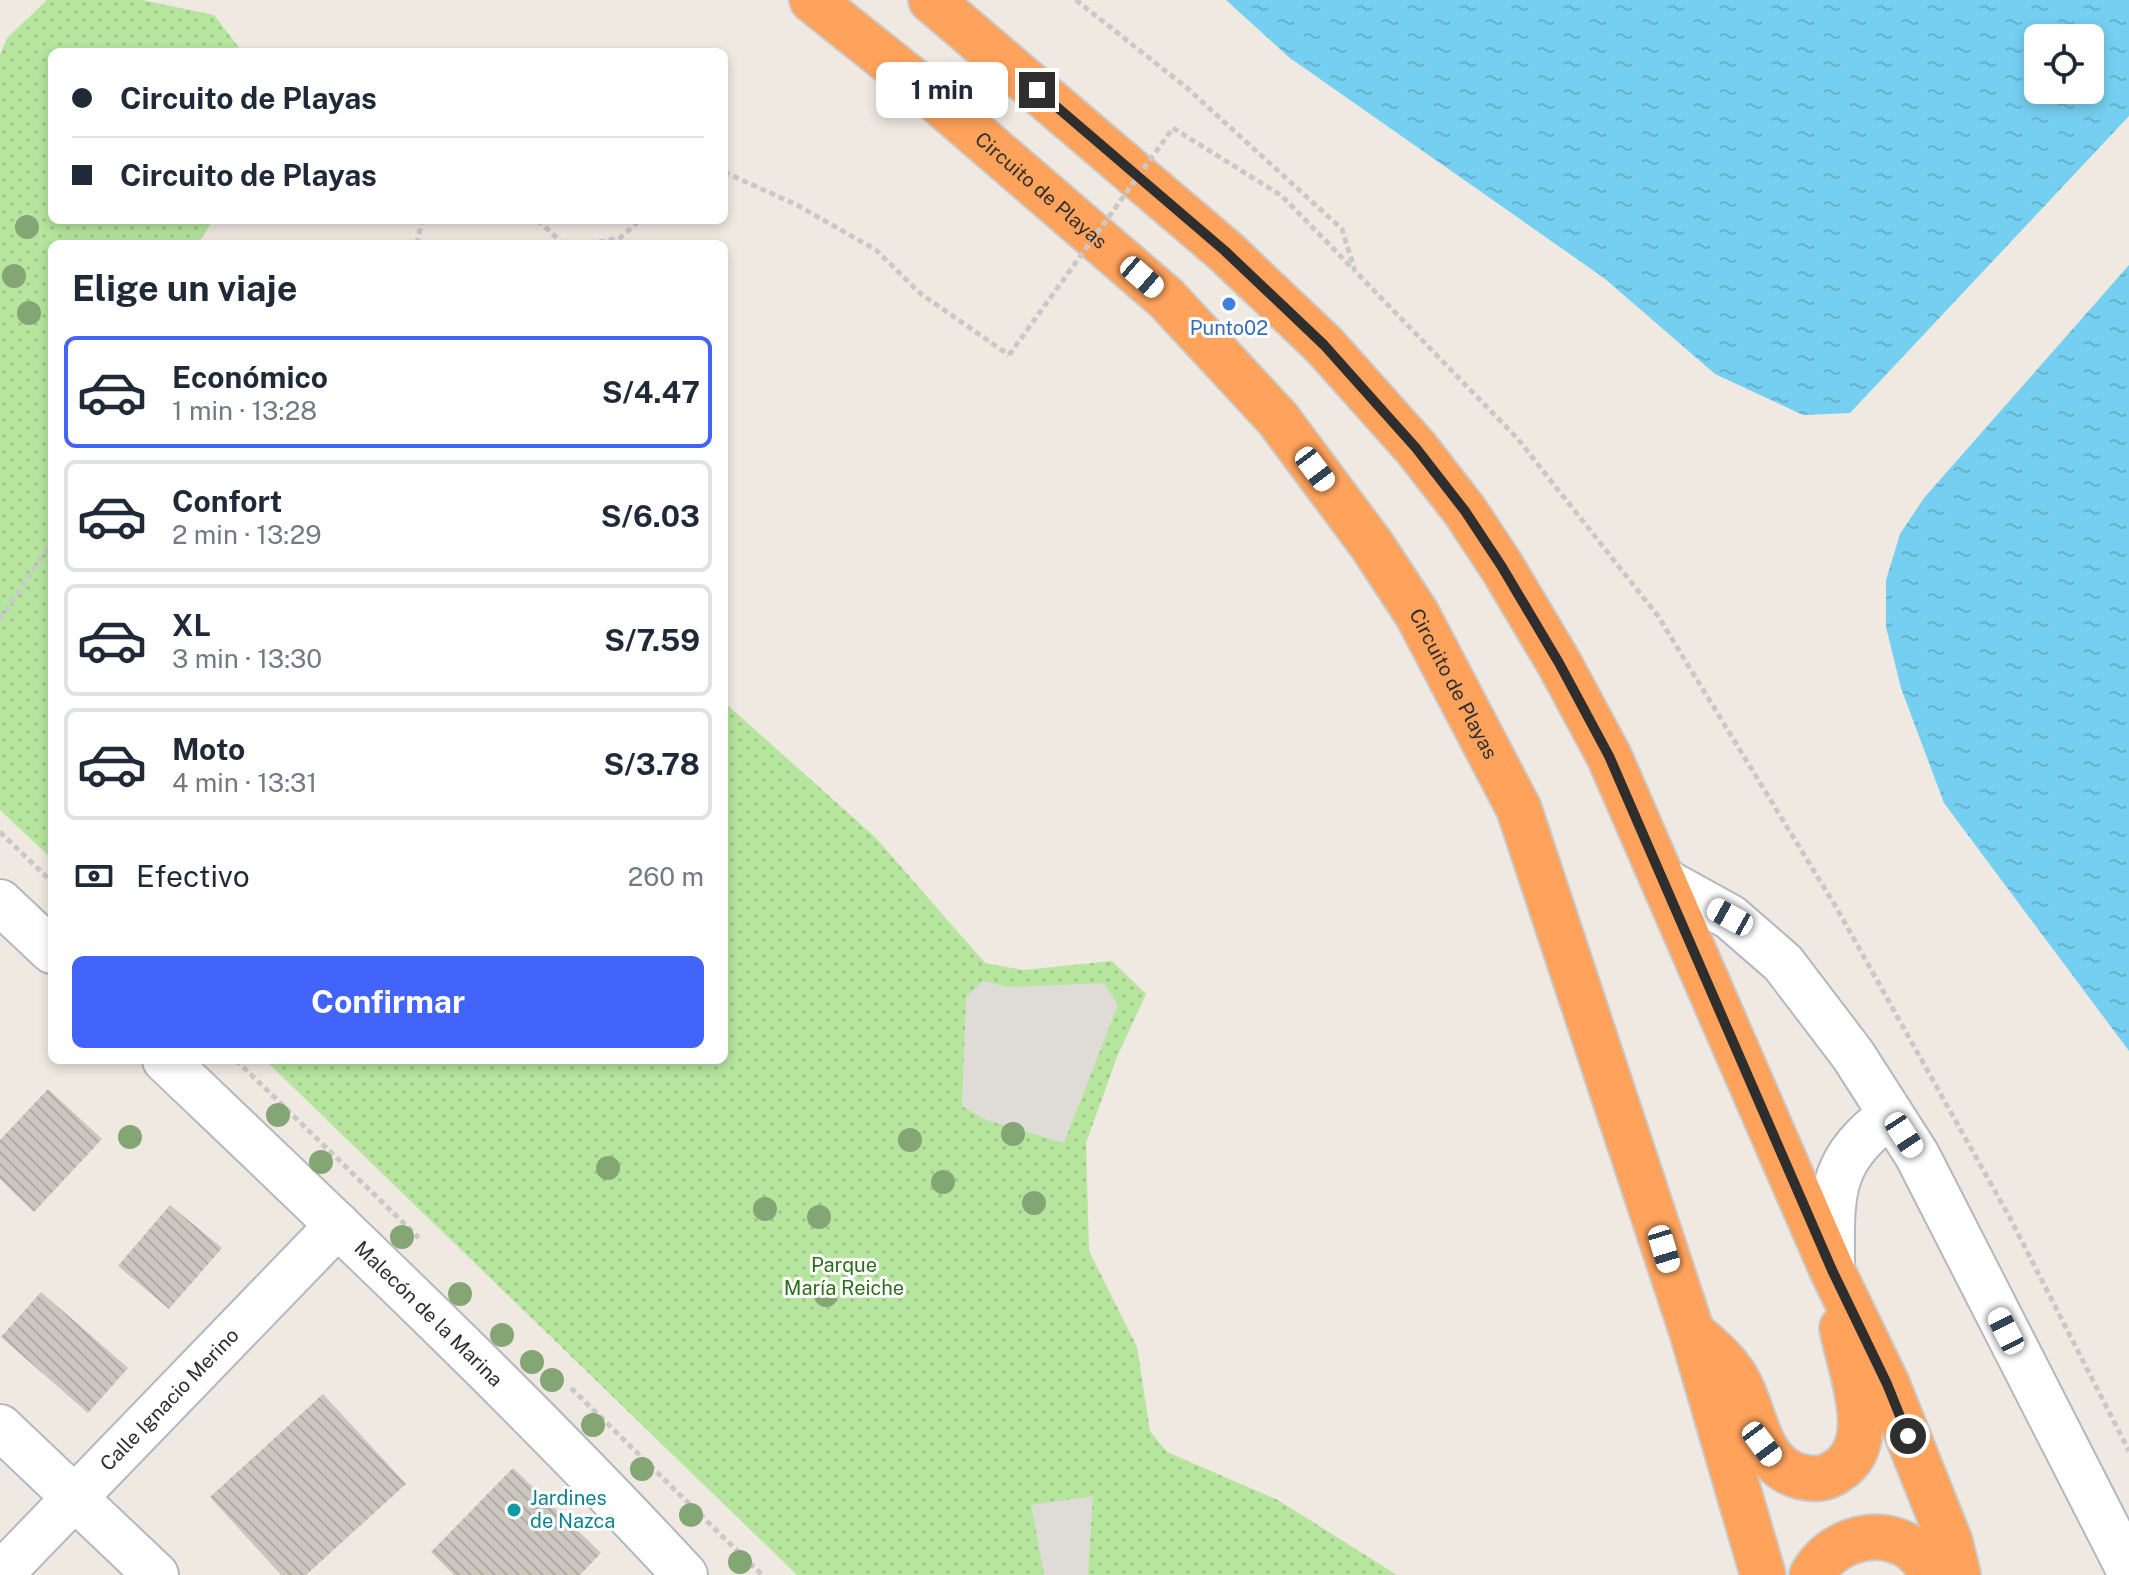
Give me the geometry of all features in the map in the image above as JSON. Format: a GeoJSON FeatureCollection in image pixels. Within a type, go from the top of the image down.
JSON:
{"type":"FeatureCollection","features":[{"type":"Feature","properties":{"kind":"highway","name":"Circuito de Playas"},"geometry":{"type":"LineString","coordinates":[[812,0],[926,91],[1166,298],[1278,419],[1371,544],[1409,602],[1473,717],[1519,809],[1692,1332],[1763,1575]]}},
{"type":"Feature","properties":{"kind":"highway"},"geometry":{"type":"LineString","coordinates":[[931,0],[1225,251],[1324,345],[1416,448],[1480,533],[1559,663],[1609,756],[1832,1270],[1887,1384],[1950,1542],[1958,1575]]}},
{"type":"Feature","properties":{"kind":"highway"},"geometry":{"type":"LineString","coordinates":[[1692,1332],[1724,1360],[1740,1386],[1762,1444],[1776,1463],[1790,1474],[1811,1479],[1827,1478],[1846,1467],[1859,1448],[1863,1421],[1848,1360],[1832,1270]]}},
{"type":"Feature","properties":{"kind":"highway"},"geometry":{"type":"LineString","coordinates":[[1812,1575],[1820,1559],[1841,1546],[1863,1538],[1886,1538],[1904,1544],[1917,1553],[1935,1575]]}},
{"type":"Feature","properties":{"kind":"street"},"geometry":{"type":"LineString","coordinates":[[1663,880],[1730,917],[1783,963],[1853,1055],[1917,1155],[2129,1570]]}},
{"type":"Feature","properties":{"kind":"street"},"geometry":{"type":"LineString","coordinates":[[0,902],[48,947]]}},
{"type":"Feature","properties":{"kind":"street","name":"Malecón de la Marina"},"geometry":{"type":"LineString","coordinates":[[169,1064],[580,1462],[685,1575]]}},
{"type":"Feature","properties":{"kind":"street"},"geometry":{"type":"LineString","coordinates":[[1832,1270],[1832,1198],[1844,1162],[1868,1131],[1891,1115]]}},
{"type":"Feature","properties":{"kind":"street","name":"Calle Ignacio Merino"},"geometry":{"type":"LineString","coordinates":[[0,1575],[338,1225]]}},
{"type":"Feature","properties":{"kind":"street"},"geometry":{"type":"LineString","coordinates":[[0,1427],[156,1575]]}},
{"type":"Feature","properties":{"kind":"path"},"geometry":{"type":"LineString","coordinates":[[1076,0],[1187,88],[1342,229],[1355,271]]}},
{"type":"Feature","properties":{"kind":"path"},"geometry":{"type":"LineString","coordinates":[[728,174],[797,205],[876,250],[921,294],[1009,355],[1173,128],[1282,196],[1517,438],[1658,616],[1836,907],[2010,1218],[2129,1451]]}},
{"type":"Feature","properties":{"kind":"path"},"geometry":{"type":"LineString","coordinates":[[542,224],[559,240]]}},
{"type":"Feature","properties":{"kind":"path"},"geometry":{"type":"LineString","coordinates":[[610,240],[620,238],[636,224]]}},
{"type":"Feature","properties":{"kind":"path"},"geometry":{"type":"LineString","coordinates":[[0,620],[48,548]]}},
{"type":"Feature","properties":{"kind":"path"},"geometry":{"type":"LineString","coordinates":[[0,832],[48,878]]}},
{"type":"Feature","properties":{"kind":"green space"},"geometry":{"type":"Polygon","coordinates":[[[47,0],[142,0],[214,15],[239,48],[48,48],[48,224],[210,224],[200,240],[48,240],[48,855],[0,810],[0,55],[7,38],[47,0]]]}},
{"type":"Feature","properties":{"kind":"green space","name":"Parque María Reiche"},"geometry":{"type":"Polygon","coordinates":[[[728,706],[875,837],[985,963],[1023,970],[1112,961],[1146,994],[1117,1057],[1086,1143],[1089,1251],[1137,1347],[1150,1431],[1167,1452],[1278,1500],[1397,1575],[797,1575],[269,1064],[728,1064],[728,706]]]}},
{"type":"Feature","properties":{"kind":"shaded area"},"geometry":{"type":"Polygon","coordinates":[[[983,981],[1007,987],[1104,983],[1118,1005],[1064,1143],[986,1120],[962,1106],[966,997],[983,981]]]}},
{"type":"Feature","properties":{"kind":"shaded area"},"geometry":{"type":"Polygon","coordinates":[[[1093,1496],[1088,1575],[1044,1575],[1031,1505],[1093,1496]]]}},
{"type":"Feature","properties":{"kind":"water"},"geometry":{"type":"Polygon","coordinates":[[[1226,0],[2129,0],[2129,116],[1850,413],[1803,415],[1715,374],[1604,278],[1290,58],[1226,0]]]}},
{"type":"Feature","properties":{"kind":"water"},"geometry":{"type":"Polygon","coordinates":[[[2129,265],[2129,1051],[1944,803],[1901,688],[1886,627],[1886,580],[1900,534],[1924,498],[2129,265]]]}},
{"type":"Feature","properties":{"kind":"building"},"geometry":{"type":"Polygon","coordinates":[[[48,1089],[102,1139],[34,1212],[0,1179],[0,1140],[48,1089]]]}},
{"type":"Feature","properties":{"kind":"building"},"geometry":{"type":"Polygon","coordinates":[[[170,1205],[222,1248],[169,1309],[118,1266],[170,1205]]]}},
{"type":"Feature","properties":{"kind":"building"},"geometry":{"type":"Polygon","coordinates":[[[41,1292],[128,1368],[88,1413],[1,1337],[41,1292]]]}},
{"type":"Feature","properties":{"kind":"building"},"geometry":{"type":"Polygon","coordinates":[[[323,1394],[406,1484],[306,1575],[281,1575],[210,1497],[323,1394]]]}},
{"type":"Feature","properties":{"kind":"building","name":"Jardines de Nazca"},"geometry":{"type":"Polygon","coordinates":[[[513,1468],[601,1553],[580,1575],[454,1575],[431,1552],[513,1468]]]}},
{"type":"Feature","properties":{"kind":"place","name":"Punto02"},"geometry":{"type":"Point","coordinates":[1229,304]}},
{"type":"Feature","properties":{"kind":"place","name":"Jardines de Nazca"},"geometry":{"type":"Point","coordinates":[514,1510]}},
{"type":"Feature","properties":{"kind":"route"},"geometry":{"type":"LineString","coordinates":[[1037,90],[1225,251],[1324,345],[1416,448],[1465,511],[1502,567],[1609,756],[1832,1270],[1887,1384],[1908,1436]]}}]}
